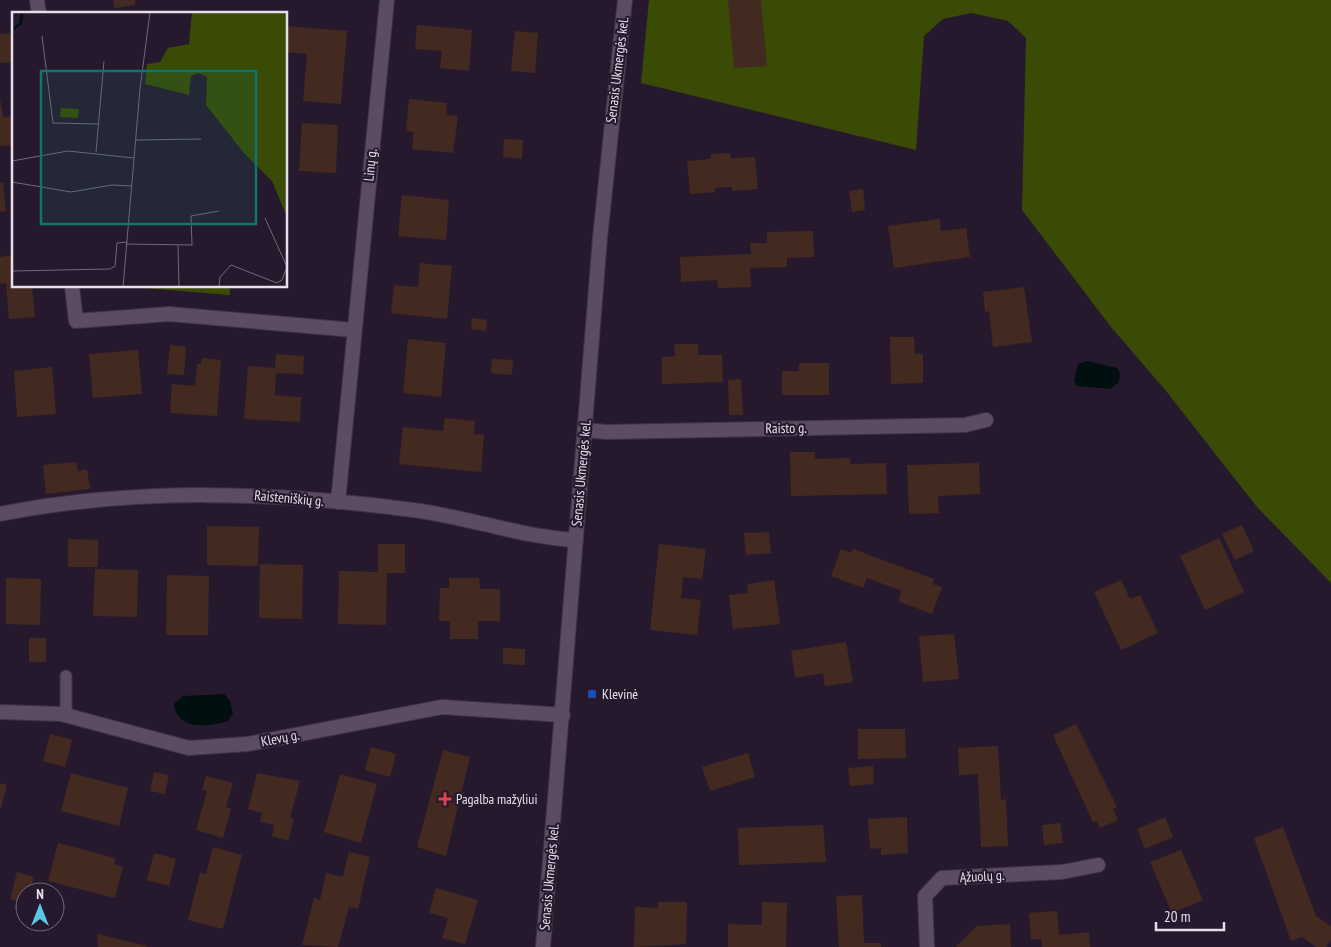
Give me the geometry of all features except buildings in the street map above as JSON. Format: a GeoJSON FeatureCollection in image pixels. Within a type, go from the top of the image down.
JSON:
{"type":"FeatureCollection","features":[{"type":"Feature","properties":{"kind":"street","name":"Linų g."},"geometry":{"type":"LineString","coordinates":[[338,502],[387,0]]}},
{"type":"Feature","properties":{"kind":"street","name":"Senasis Ukmergės kel."},"geometry":{"type":"LineString","coordinates":[[543,947],[601,228],[625,0]]}},
{"type":"Feature","properties":{"kind":"street"},"geometry":{"type":"LineString","coordinates":[[72,288],[76,320],[168,314],[354,330]]}},
{"type":"Feature","properties":{"kind":"street","name":"Raisto g."},"geometry":{"type":"LineString","coordinates":[[585,430],[617,432],[965,425],[986,420]]}},
{"type":"Feature","properties":{"kind":"street","name":"Raisteniškių g."},"geometry":{"type":"LineString","coordinates":[[0,514],[101,498],[167,494],[239,494],[414,510],[464,519],[524,534],[576,540]]}},
{"type":"Feature","properties":{"kind":"street","name":"Klevų g."},"geometry":{"type":"LineString","coordinates":[[0,712],[66,715],[189,748],[248,744],[442,707],[563,715]]}},
{"type":"Feature","properties":{"kind":"street","name":"Ąžuolų g."},"geometry":{"type":"LineString","coordinates":[[927,947],[925,896],[942,878],[1062,872],[1098,865]]}},
{"type":"Feature","properties":{"kind":"lane"},"geometry":{"type":"LineString","coordinates":[[66,676],[66,715]]}},
{"type":"Feature","properties":{"kind":"green space"},"geometry":{"type":"Polygon","coordinates":[[[649,0],[1331,0],[1331,583],[1257,507],[1166,391],[1111,327],[1022,210],[1026,38],[1008,21],[971,13],[943,19],[924,36],[916,150],[641,83],[649,0]]]}},
{"type":"Feature","properties":{"kind":"green space"},"geometry":{"type":"Polygon","coordinates":[[[144,288],[230,288],[230,295],[144,288]]]}},
{"type":"Feature","properties":{"kind":"shaded area"},"geometry":{"type":"Polygon","coordinates":[[[1087,361],[1117,368],[1120,373],[1119,382],[1110,389],[1077,386],[1074,380],[1078,364],[1087,361]]]}},
{"type":"Feature","properties":{"kind":"shaded area"},"geometry":{"type":"Polygon","coordinates":[[[224,694],[230,701],[233,713],[228,721],[212,725],[195,725],[187,723],[176,713],[174,704],[183,696],[224,694]]]}},
{"type":"Feature","properties":{"kind":"place","name":"Klevinė"},"geometry":{"type":"Point","coordinates":[592,694]}},
{"type":"Feature","properties":{"kind":"place","name":"Pagalba mažyliui"},"geometry":{"type":"Point","coordinates":[445,799]}}]}
